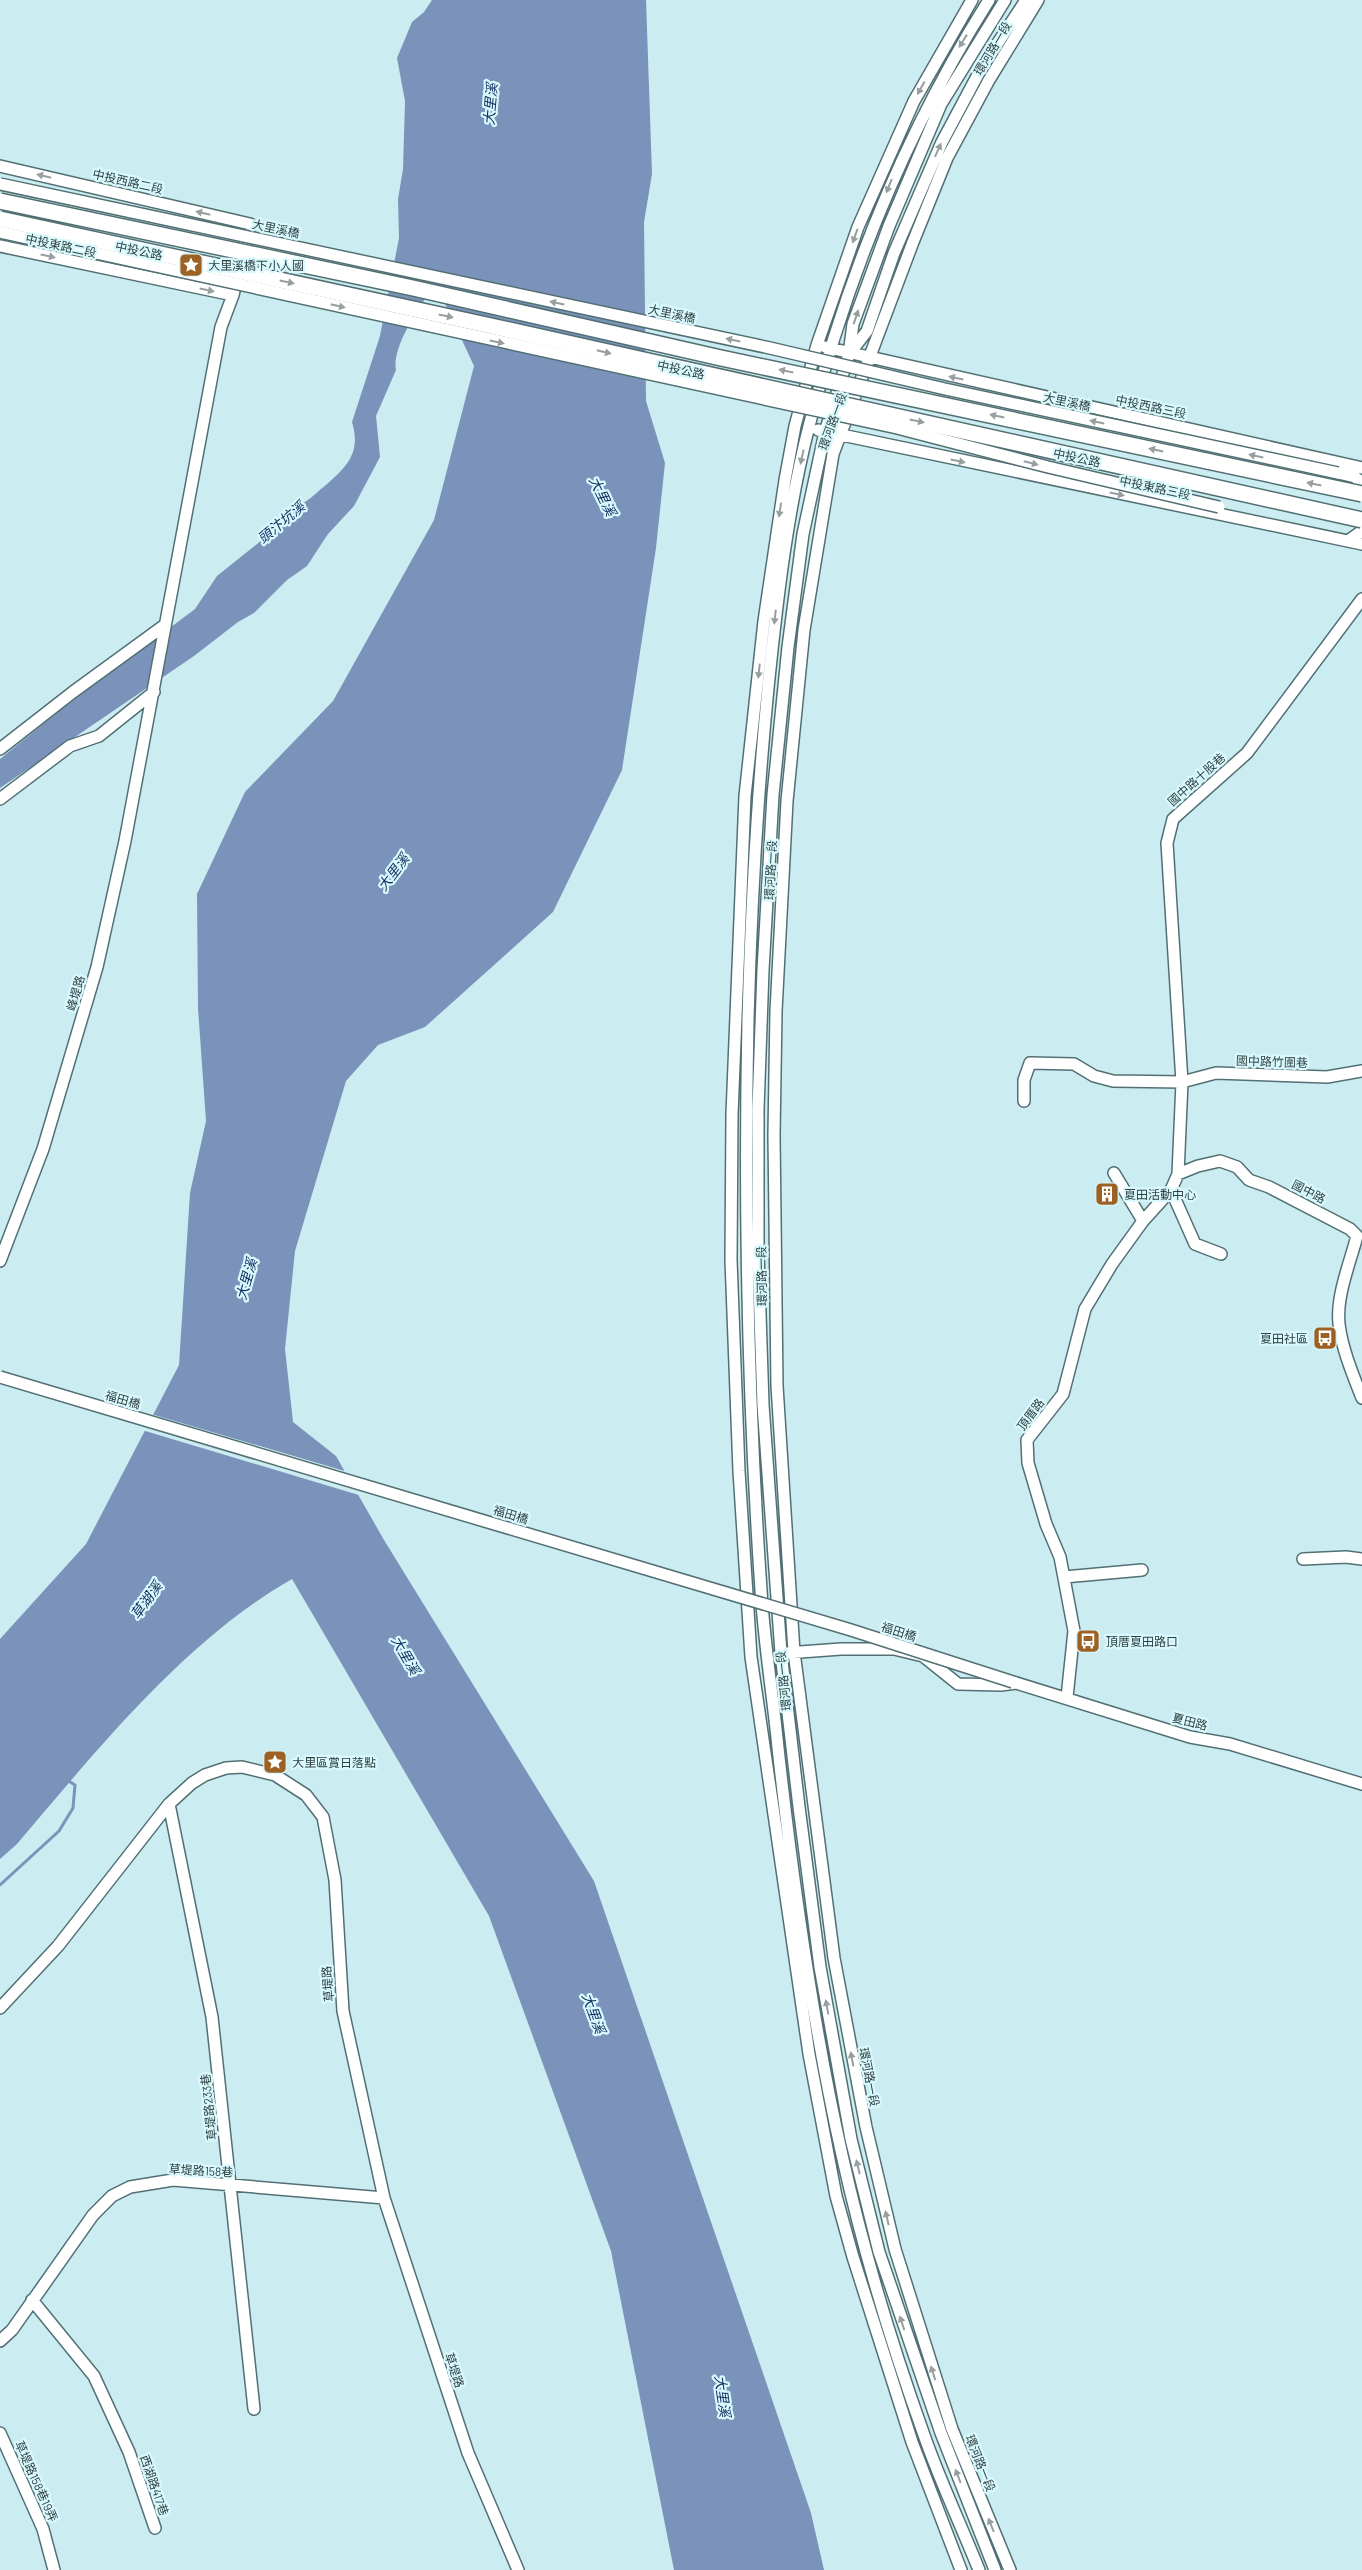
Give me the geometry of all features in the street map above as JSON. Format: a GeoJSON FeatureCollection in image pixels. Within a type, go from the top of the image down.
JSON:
{"type":"FeatureCollection","features":[{"type":"Feature","properties":{"kind":"main road","name":"中投公路"},"geometry":{"type":"LineString","coordinates":[[0,201],[403,286],[721,358],[1362,494]]}},
{"type":"Feature","properties":{"kind":"main road","name":"中投公路"},"geometry":{"type":"LineString","coordinates":[[0,220],[472,322],[1362,520]]}},
{"type":"Feature","properties":{"kind":"street"},"geometry":{"type":"LineString","coordinates":[[961,2570],[938,2514],[888,2370],[836,2196],[809,2054],[751,1657],[738,1471],[731,1260],[736,1002],[745,796],[764,621],[796,426],[817,345],[858,227],[914,101],[972,0]]}},
{"type":"Feature","properties":{"kind":"street","name":"環河路一段"},"geometry":{"type":"LineString","coordinates":[[979,2570],[925,2438],[883,2310],[843,2160],[806,1959],[788,1836],[767,1655],[757,1530],[747,1293],[746,1116],[750,926],[755,840],[776,609],[794,498],[809,428],[831,349],[870,232],[897,168],[950,62],[989,0]]}},
{"type":"Feature","properties":{"kind":"street","name":"環河路一段"},"geometry":{"type":"LineString","coordinates":[[995,2570],[905,2333],[879,2252],[852,2139],[820,1967],[781,1653],[763,1405],[758,1253],[758,1109],[763,970],[773,795],[788,647],[803,534],[825,432],[849,354],[854,324],[889,226],[941,104],[1005,0]]}},
{"type":"Feature","properties":{"kind":"street","name":"環河路一段"},"geometry":{"type":"LineString","coordinates":[[849,354],[867,332],[894,254],[942,142],[982,67],[1026,0]]}},
{"type":"Feature","properties":{"kind":"street","name":"環河路一段"},"geometry":{"type":"LineString","coordinates":[[1010,2570],[952,2429],[919,2331],[895,2248],[868,2137],[834,1958],[794,1652],[777,1386],[774,1259],[776,1011],[787,801],[804,630],[832,463],[869,359],[947,158],[989,80],[1038,0]]}},
{"type":"Feature","properties":{"kind":"street","name":"中投西路二段"},"geometry":{"type":"LineString","coordinates":[[0,166],[250,224],[233,295]]}},
{"type":"Feature","properties":{"kind":"street","name":"大里溪橋"},"geometry":{"type":"LineString","coordinates":[[0,184],[751,344],[945,389],[1338,473]]}},
{"type":"Feature","properties":{"kind":"street"},"geometry":{"type":"LineString","coordinates":[[0,232],[897,428],[1048,467],[1220,507],[1274,526]]}},
{"type":"Feature","properties":{"kind":"street","name":"中投東路二段"},"geometry":{"type":"LineString","coordinates":[[0,246],[233,295]]}},
{"type":"Feature","properties":{"kind":"street"},"geometry":{"type":"LineString","coordinates":[[0,799],[70,746],[99,736],[154,692],[221,327],[233,295]]}},
{"type":"Feature","properties":{"kind":"street","name":"中投西路三段"},"geometry":{"type":"LineString","coordinates":[[817,345],[869,359],[1362,468]]}},
{"type":"Feature","properties":{"kind":"street","name":"中投東路三段"},"geometry":{"type":"LineString","coordinates":[[796,426],[1362,544]]}},
{"type":"Feature","properties":{"kind":"street"},"geometry":{"type":"LineString","coordinates":[[1338,473],[1362,474]]}},
{"type":"Feature","properties":{"kind":"street"},"geometry":{"type":"LineString","coordinates":[[1338,473],[1355,477],[1362,483]]}},
{"type":"Feature","properties":{"kind":"street"},"geometry":{"type":"LineString","coordinates":[[1348,541],[1362,531]]}},
{"type":"Feature","properties":{"kind":"street","name":"國中路十股巷"},"geometry":{"type":"LineString","coordinates":[[1182,1082],[1166,843],[1168,832],[1173,819],[1246,753],[1362,599]]}},
{"type":"Feature","properties":{"kind":"street"},"geometry":{"type":"LineString","coordinates":[[0,749],[68,695],[165,624]]}},
{"type":"Feature","properties":{"kind":"street","name":"峰堤路"},"geometry":{"type":"LineString","coordinates":[[0,1262],[43,1149],[97,967],[125,841],[154,692]]}},
{"type":"Feature","properties":{"kind":"street","name":"國中路竹圍巷"},"geometry":{"type":"LineString","coordinates":[[1024,1101],[1024,1080],[1030,1063],[1074,1064],[1094,1076],[1114,1081],[1182,1082],[1216,1073],[1327,1077],[1362,1071]]}},
{"type":"Feature","properties":{"kind":"street"},"geometry":{"type":"LineString","coordinates":[[1178,1174],[1182,1082]]}},
{"type":"Feature","properties":{"kind":"street","name":"國中路"},"geometry":{"type":"LineString","coordinates":[[1178,1174],[1198,1166],[1220,1161],[1237,1167],[1250,1180],[1269,1187],[1350,1229],[1359,1236],[1342,1295],[1339,1323],[1349,1364],[1362,1398]]}},
{"type":"Feature","properties":{"kind":"street"},"geometry":{"type":"LineString","coordinates":[[1114,1173],[1143,1221]]}},
{"type":"Feature","properties":{"kind":"street","name":"頂厝路"},"geometry":{"type":"LineString","coordinates":[[1067,1698],[1074,1631],[1060,1558],[1046,1524],[1028,1463],[1027,1440],[1063,1394],[1084,1309],[1112,1264],[1143,1221],[1171,1190],[1178,1174]]}},
{"type":"Feature","properties":{"kind":"street"},"geometry":{"type":"LineString","coordinates":[[1171,1190],[1195,1244],[1221,1254]]}},
{"type":"Feature","properties":{"kind":"street","name":"福田橋"},"geometry":{"type":"LineString","coordinates":[[0,1377],[842,1628],[1014,1682]]}},
{"type":"Feature","properties":{"kind":"street"},"geometry":{"type":"LineString","coordinates":[[1302,1559],[1346,1557],[1362,1559]]}},
{"type":"Feature","properties":{"kind":"street"},"geometry":{"type":"LineString","coordinates":[[1064,1577],[1142,1570]]}},
{"type":"Feature","properties":{"kind":"street"},"geometry":{"type":"LineString","coordinates":[[751,1657],[794,1652],[894,1649],[923,1656],[958,1684],[1000,1685],[1014,1682]]}},
{"type":"Feature","properties":{"kind":"street","name":"夏田路"},"geometry":{"type":"LineString","coordinates":[[1014,1682],[1190,1737],[1230,1744],[1362,1784]]}},
{"type":"Feature","properties":{"kind":"street","name":"草堤路"},"geometry":{"type":"LineString","coordinates":[[0,2008],[58,1946],[169,1804],[192,1783],[205,1775],[226,1768],[242,1767],[275,1775],[306,1795],[323,1817],[335,1880],[343,2011],[384,2198],[468,2453],[518,2570]]}},
{"type":"Feature","properties":{"kind":"street","name":"草堤路233巷"},"geometry":{"type":"LineString","coordinates":[[169,1804],[212,2017],[254,2409]]}},
{"type":"Feature","properties":{"kind":"street","name":"草堤路158巷"},"geometry":{"type":"LineString","coordinates":[[0,2341],[12,2330],[93,2215],[112,2196],[130,2187],[173,2180],[384,2198]]}},
{"type":"Feature","properties":{"kind":"street","name":"西湖路417巷"},"geometry":{"type":"LineString","coordinates":[[32,2300],[94,2376],[129,2452],[156,2528]]}},
{"type":"Feature","properties":{"kind":"street","name":"草堤路158巷19弄"},"geometry":{"type":"LineString","coordinates":[[0,2433],[44,2529],[54,2570]]}},
{"type":"Feature","properties":{"kind":"water"},"geometry":{"type":"Polygon","coordinates":[[[432,0],[646,0],[652,174],[644,222],[646,401],[665,463],[656,548],[622,770],[553,912],[425,1027],[378,1045],[346,1081],[295,1251],[285,1349],[293,1422],[336,1456],[384,1540],[594,1881],[811,2513],[824,2570],[674,2570],[611,2251],[489,1916],[292,1579],[253,1604],[215,1633],[179,1665],[144,1699],[17,1844],[0,1859],[0,1639],[86,1544],[179,1365],[190,1193],[206,1121],[198,1008],[197,894],[245,792],[333,701],[434,520],[474,366],[436,284],[416,313],[403,337],[398,349],[396,370],[376,416],[380,457],[354,506],[328,534],[307,566],[287,580],[254,613],[238,622],[194,656],[0,788],[0,759],[59,711],[195,609],[217,576],[272,532],[286,514],[308,500],[326,485],[351,458],[355,442],[352,422],[380,336],[399,238],[398,199],[403,169],[405,101],[397,58],[412,22],[424,12],[432,0]]]}},
{"type":"Feature","properties":{"kind":"pier"},"geometry":{"type":"Polygon","coordinates":[[[151,1414],[348,1472],[362,1496],[142,1430],[151,1414]]]}},
{"type":"Feature","properties":{"kind":"waterway"},"geometry":{"type":"LineString","coordinates":[[0,1885],[59,1831],[73,1808],[75,1785],[67,1780]]}},
{"type":"Feature","properties":{"kind":"place","name":"大里溪橋下小人國"},"geometry":{"type":"Point","coordinates":[191,265]}},
{"type":"Feature","properties":{"kind":"place","name":"夏田活動中心"},"geometry":{"type":"Point","coordinates":[1107,1194]}},
{"type":"Feature","properties":{"kind":"place","name":"夏田社區"},"geometry":{"type":"Point","coordinates":[1325,1338]}},
{"type":"Feature","properties":{"kind":"place","name":"頂厝夏田路口"},"geometry":{"type":"Point","coordinates":[1088,1641]}},
{"type":"Feature","properties":{"kind":"place","name":"大里區賞日落點"},"geometry":{"type":"Point","coordinates":[275,1762]}},
{"type":"Feature","properties":{"kind":"water label","name":"大里溪"},"geometry":{"type":"Point","coordinates":[490,104]}},
{"type":"Feature","properties":{"kind":"water label","name":"大里溪"},"geometry":{"type":"Point","coordinates":[603,496]}},
{"type":"Feature","properties":{"kind":"water label","name":"頭汴坑溪"},"geometry":{"type":"Point","coordinates":[281,522]}},
{"type":"Feature","properties":{"kind":"water label","name":"大里溪"},"geometry":{"type":"Point","coordinates":[393,872]}},
{"type":"Feature","properties":{"kind":"water label","name":"大里溪"},"geometry":{"type":"Point","coordinates":[246,1279]}},
{"type":"Feature","properties":{"kind":"water label","name":"草湖溪"},"geometry":{"type":"Point","coordinates":[146,1600]}},
{"type":"Feature","properties":{"kind":"water label","name":"大里溪"},"geometry":{"type":"Point","coordinates":[406,1655]}},
{"type":"Feature","properties":{"kind":"water label","name":"大里溪"},"geometry":{"type":"Point","coordinates":[594,2013]}},
{"type":"Feature","properties":{"kind":"water label","name":"大里溪"},"geometry":{"type":"Point","coordinates":[723,2396]}}]}
